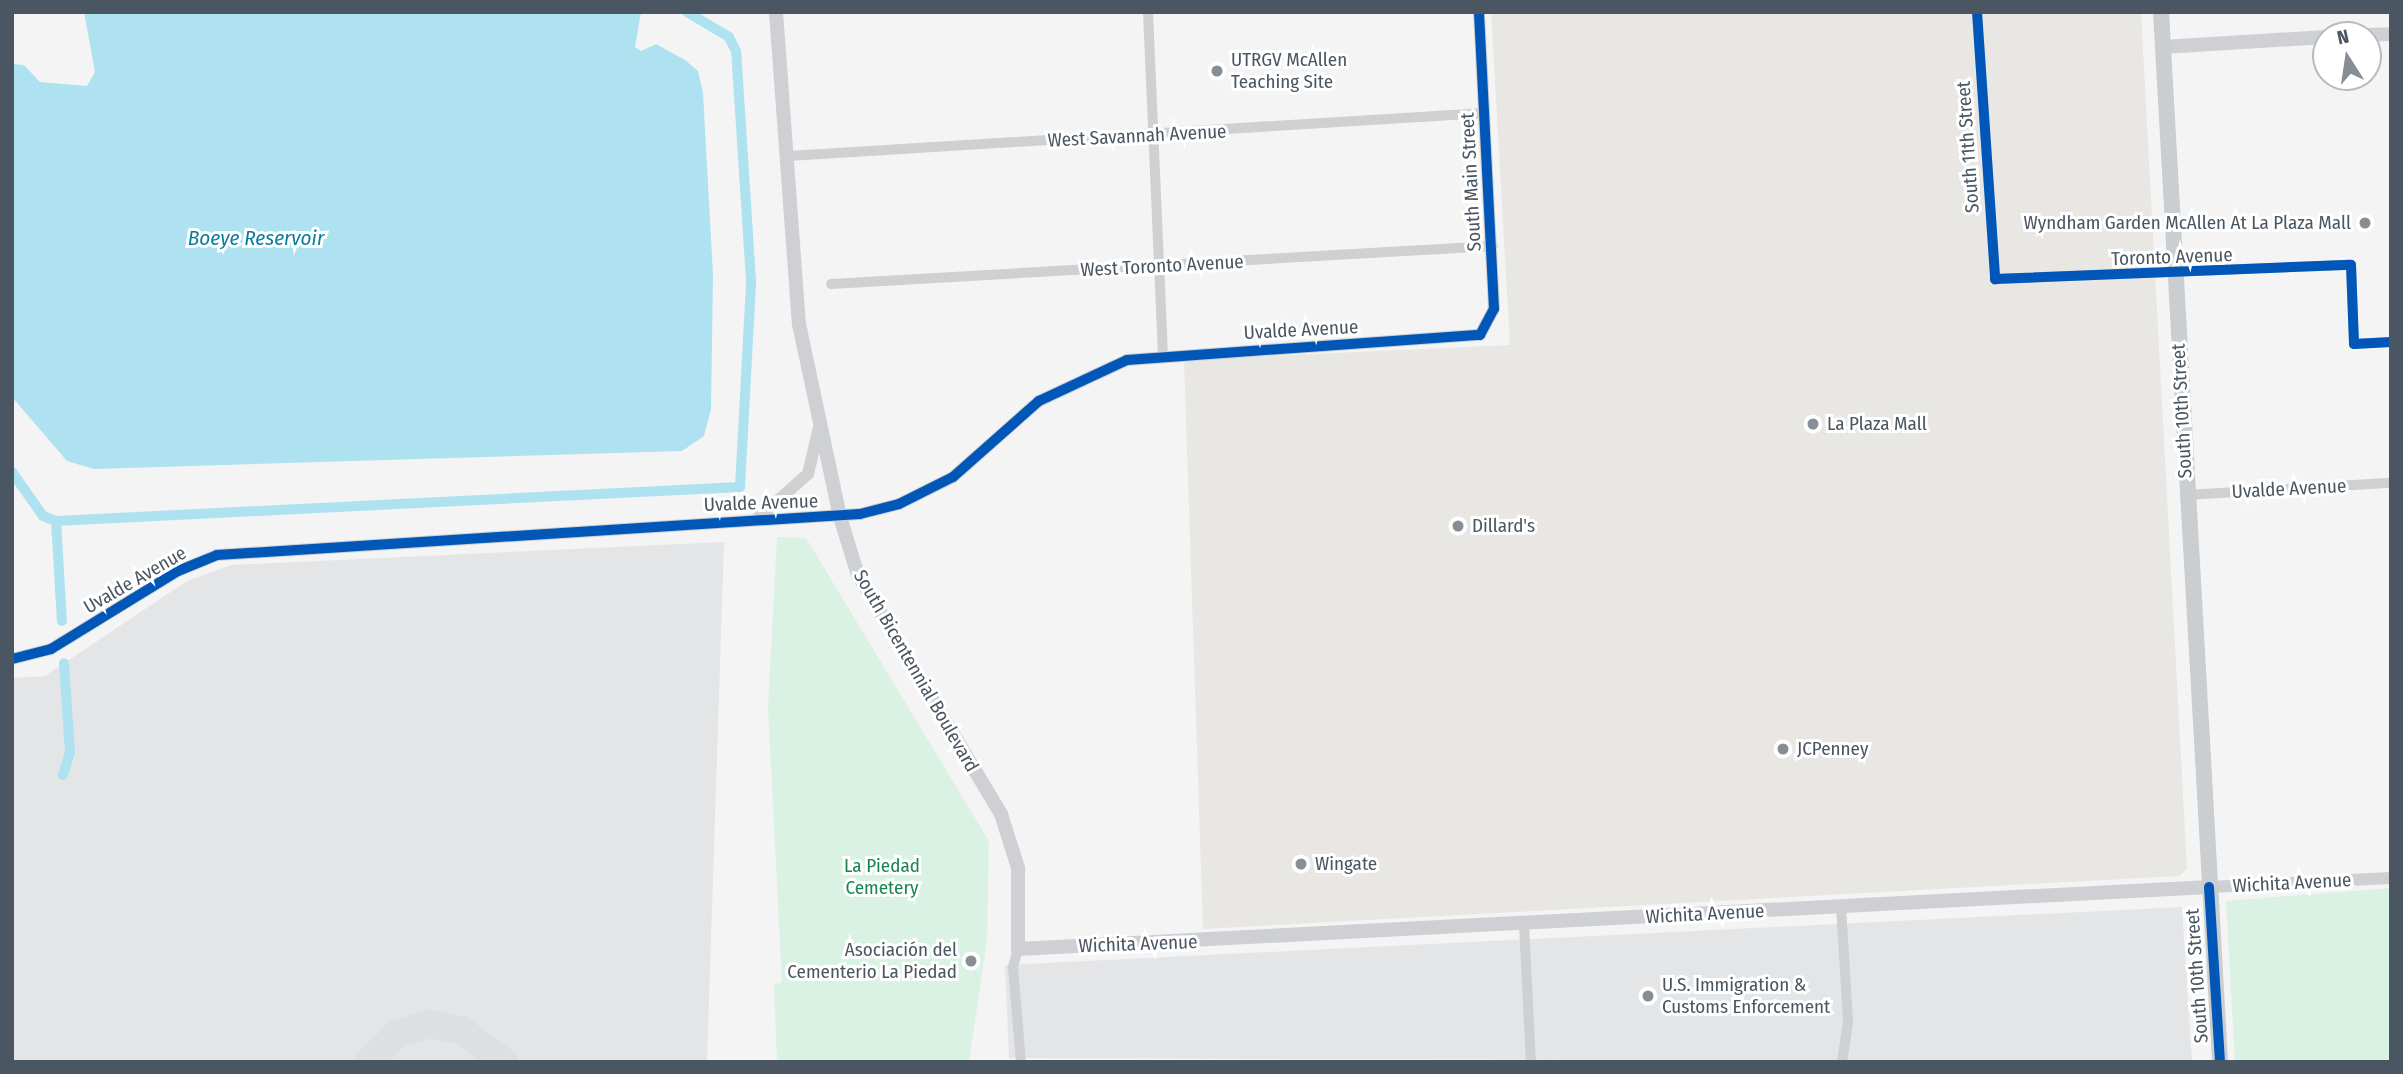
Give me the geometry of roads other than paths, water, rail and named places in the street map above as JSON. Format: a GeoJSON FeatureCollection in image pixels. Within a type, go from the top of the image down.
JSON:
{"type":"FeatureCollection","features":[{"type":"Feature","properties":{"kind":"main road","name":"South Bicentennial Boulevard"},"geometry":{"type":"LineString","coordinates":[[776,12],[789,156],[799,324],[840,517],[858,575],[1001,814],[1018,868],[1018,949]]}},
{"type":"Feature","properties":{"kind":"main road","name":"South 10th Street"},"geometry":{"type":"LineString","coordinates":[[2161,12],[2208,887],[2220,1062]]}},
{"type":"Feature","properties":{"kind":"main road"},"geometry":{"type":"LineString","coordinates":[[2163,47],[2312,38]]}},
{"type":"Feature","properties":{"kind":"main road","name":"Wichita Avenue"},"geometry":{"type":"LineString","coordinates":[[1018,949],[1524,925],[2208,887]]}},
{"type":"Feature","properties":{"kind":"street"},"geometry":{"type":"LineString","coordinates":[[1147,12],[1155,136],[1163,354]]}},
{"type":"Feature","properties":{"kind":"street","name":"South Main Street"},"geometry":{"type":"LineString","coordinates":[[1477,12],[1493,246],[1494,309],[1488,328]]}},
{"type":"Feature","properties":{"kind":"street","name":"South 11th Street"},"geometry":{"type":"LineString","coordinates":[[1976,12],[1994,279]]}},
{"type":"Feature","properties":{"kind":"street","name":"West Savannah Avenue"},"geometry":{"type":"LineString","coordinates":[[789,156],[1155,136],[1485,113]]}},
{"type":"Feature","properties":{"kind":"street","name":"West Toronto Avenue"},"geometry":{"type":"LineString","coordinates":[[831,284],[1493,246]]}},
{"type":"Feature","properties":{"kind":"street","name":"Toronto Avenue"},"geometry":{"type":"LineString","coordinates":[[1994,279],[2174,276],[2351,265],[2354,344],[2391,342]]}},
{"type":"Feature","properties":{"kind":"street","name":"Uvalde Avenue"},"geometry":{"type":"LineString","coordinates":[[12,659],[51,649],[178,571],[217,555],[753,520],[840,517],[899,504],[953,477],[1021,415],[1081,377],[1163,354],[1465,340],[1488,328]]}},
{"type":"Feature","properties":{"kind":"street"},"geometry":{"type":"LineString","coordinates":[[753,520],[774,510],[808,474],[820,419]]}},
{"type":"Feature","properties":{"kind":"street","name":"Uvalde Avenue"},"geometry":{"type":"LineString","coordinates":[[2186,495],[2391,483]]}},
{"type":"Feature","properties":{"kind":"street","name":"Wichita Avenue"},"geometry":{"type":"LineString","coordinates":[[2208,887],[2391,878]]}},
{"type":"Feature","properties":{"kind":"street"},"geometry":{"type":"LineString","coordinates":[[1841,906],[1848,1022],[1842,1062]]}},
{"type":"Feature","properties":{"kind":"street"},"geometry":{"type":"LineString","coordinates":[[1524,925],[1531,1062]]}},
{"type":"Feature","properties":{"kind":"street"},"geometry":{"type":"LineString","coordinates":[[1018,949],[1013,967],[1021,1062]]}},
{"type":"Feature","properties":{"kind":"water","name":"Boeye Reservoir"},"geometry":{"type":"Polygon","coordinates":[[[84,12],[641,12],[635,47],[641,51],[656,44],[685,60],[698,71],[703,93],[713,275],[711,409],[704,436],[682,451],[94,469],[67,461],[12,397],[12,64],[24,65],[40,82],[87,86],[95,72],[84,12]]]}},
{"type":"Feature","properties":{"kind":"waterway"},"geometry":{"type":"LineString","coordinates":[[12,472],[43,516],[56,521],[740,487],[751,281],[736,51],[729,37],[687,12]]}},
{"type":"Feature","properties":{"kind":"waterway"},"geometry":{"type":"LineString","coordinates":[[56,521],[62,621]]}},
{"type":"Feature","properties":{"kind":"waterway"},"geometry":{"type":"LineString","coordinates":[[63,775],[70,752],[64,663]]}},
{"type":"Feature","properties":{"kind":"place","name":"UTRGV McAllen Teaching Site"},"geometry":{"type":"Point","coordinates":[1217,71]}},
{"type":"Feature","properties":{"kind":"place","name":"Wyndham Garden McAllen At La Plaza Mall"},"geometry":{"type":"Point","coordinates":[2365,223]}},
{"type":"Feature","properties":{"kind":"place","name":"La Plaza Mall"},"geometry":{"type":"Point","coordinates":[1813,424]}},
{"type":"Feature","properties":{"kind":"place","name":"Dillard's"},"geometry":{"type":"Point","coordinates":[1458,526]}},
{"type":"Feature","properties":{"kind":"place","name":"JCPenney"},"geometry":{"type":"Point","coordinates":[1783,749]}},
{"type":"Feature","properties":{"kind":"place","name":"Wingate"},"geometry":{"type":"Point","coordinates":[1301,864]}},
{"type":"Feature","properties":{"kind":"place","name":"Asociación del Cementerio La Piedad"},"geometry":{"type":"Point","coordinates":[971,961]}},
{"type":"Feature","properties":{"kind":"place","name":"U.S. Immigration & Customs Enforcement"},"geometry":{"type":"Point","coordinates":[1648,996]}},
{"type":"Feature","properties":{"kind":"park label","name":"La Piedad Cemetery"},"geometry":{"type":"Point","coordinates":[882,877]}}]}
